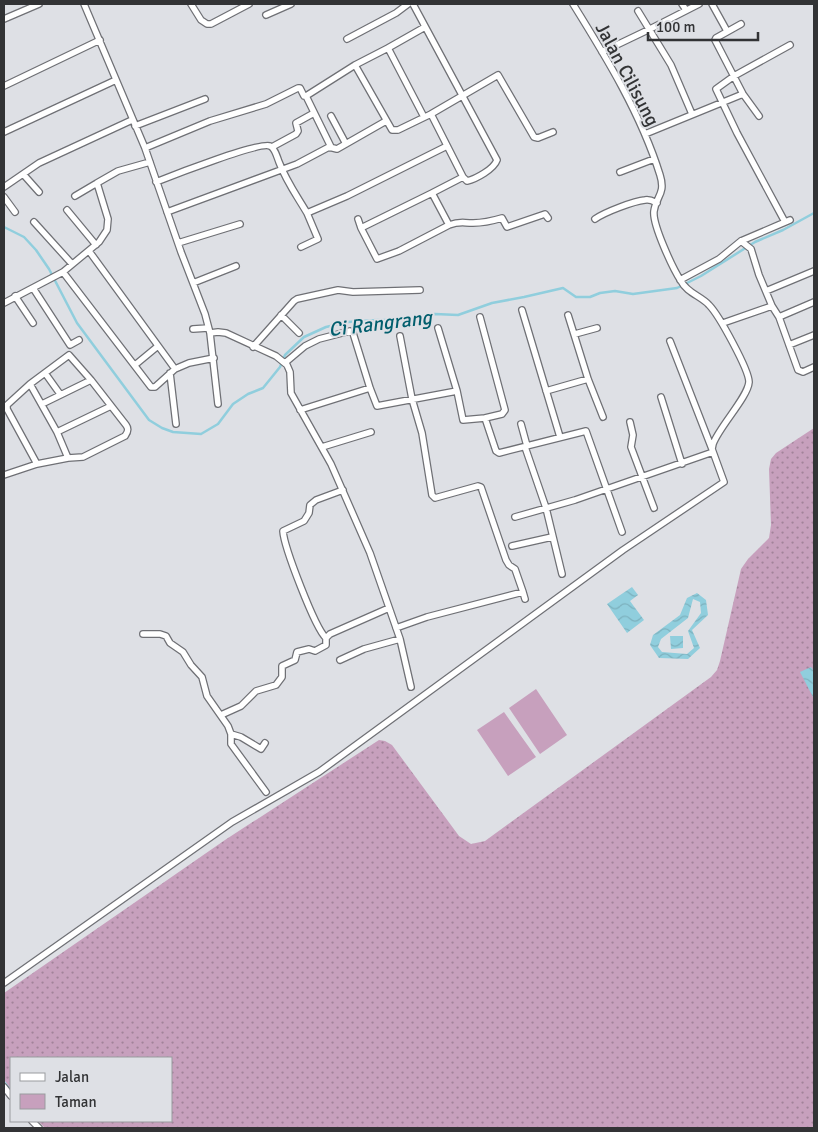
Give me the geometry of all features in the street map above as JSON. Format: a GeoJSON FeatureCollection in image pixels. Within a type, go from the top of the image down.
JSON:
{"type":"FeatureCollection","features":[{"type":"Feature","properties":{"kind":"street"},"geometry":{"type":"LineString","coordinates":[[4,19],[39,4]]}},
{"type":"Feature","properties":{"kind":"street"},"geometry":{"type":"LineString","coordinates":[[84,4],[145,148],[178,243],[206,314],[214,358],[218,404]]}},
{"type":"Feature","properties":{"kind":"street"},"geometry":{"type":"LineString","coordinates":[[191,4],[201,20],[207,24],[211,24],[240,6],[249,4]]}},
{"type":"Feature","properties":{"kind":"street"},"geometry":{"type":"LineString","coordinates":[[266,15],[291,4]]}},
{"type":"Feature","properties":{"kind":"street"},"geometry":{"type":"LineString","coordinates":[[347,39],[396,13],[408,4]]}},
{"type":"Feature","properties":{"kind":"street"},"geometry":{"type":"LineString","coordinates":[[413,4],[497,160],[495,164],[468,182],[463,177],[431,114]]}},
{"type":"Feature","properties":{"kind":"street","name":"Jalan Cilisung"},"geometry":{"type":"LineString","coordinates":[[574,4],[620,83],[654,159],[662,185],[661,195],[654,213],[657,228],[681,282]]}},
{"type":"Feature","properties":{"kind":"street"},"geometry":{"type":"LineString","coordinates":[[682,4],[686,10]]}},
{"type":"Feature","properties":{"kind":"street"},"geometry":{"type":"LineString","coordinates":[[602,52],[650,30],[699,4]]}},
{"type":"Feature","properties":{"kind":"street"},"geometry":{"type":"LineString","coordinates":[[712,4],[728,31]]}},
{"type":"Feature","properties":{"kind":"street"},"geometry":{"type":"LineString","coordinates":[[638,11],[671,65],[692,114]]}},
{"type":"Feature","properties":{"kind":"street"},"geometry":{"type":"LineString","coordinates":[[741,24],[715,40],[743,94],[759,116]]}},
{"type":"Feature","properties":{"kind":"street"},"geometry":{"type":"LineString","coordinates":[[306,96],[356,65],[425,27]]}},
{"type":"Feature","properties":{"kind":"street"},"geometry":{"type":"LineString","coordinates":[[4,86],[100,40]]}},
{"type":"Feature","properties":{"kind":"street"},"geometry":{"type":"LineString","coordinates":[[713,450],[715,438],[738,404],[749,382],[747,373],[723,323],[709,305],[689,291],[681,282],[719,259],[741,241],[787,221],[716,89],[734,76],[790,45]]}},
{"type":"Feature","properties":{"kind":"street"},"geometry":{"type":"LineString","coordinates":[[388,48],[424,117]]}},
{"type":"Feature","properties":{"kind":"street"},"geometry":{"type":"LineString","coordinates":[[356,65],[392,130],[396,131],[431,114],[498,75],[534,137],[538,138],[553,132]]}},
{"type":"Feature","properties":{"kind":"street"},"geometry":{"type":"LineString","coordinates":[[4,132],[116,80]]}},
{"type":"Feature","properties":{"kind":"street"},"geometry":{"type":"LineString","coordinates":[[145,148],[210,121],[266,104],[298,88],[306,96],[331,147],[337,149],[386,121]]}},
{"type":"Feature","properties":{"kind":"street"},"geometry":{"type":"LineString","coordinates":[[644,134],[743,94]]}},
{"type":"Feature","properties":{"kind":"street"},"geometry":{"type":"LineString","coordinates":[[4,187],[39,163],[134,123],[205,99]]}},
{"type":"Feature","properties":{"kind":"street"},"geometry":{"type":"LineString","coordinates":[[156,182],[262,145],[272,147],[296,134],[298,131],[296,123],[314,113]]}},
{"type":"Feature","properties":{"kind":"street"},"geometry":{"type":"LineString","coordinates":[[331,116],[346,144]]}},
{"type":"Feature","properties":{"kind":"street"},"geometry":{"type":"LineString","coordinates":[[307,213],[347,196],[447,146]]}},
{"type":"Feature","properties":{"kind":"street"},"geometry":{"type":"LineString","coordinates":[[272,147],[318,238],[301,247]]}},
{"type":"Feature","properties":{"kind":"street"},"geometry":{"type":"LineString","coordinates":[[167,212],[282,170],[331,147]]}},
{"type":"Feature","properties":{"kind":"street"},"geometry":{"type":"LineString","coordinates":[[620,172],[654,159]]}},
{"type":"Feature","properties":{"kind":"street"},"geometry":{"type":"LineString","coordinates":[[74,196],[118,171],[150,162]]}},
{"type":"Feature","properties":{"kind":"street"},"geometry":{"type":"LineString","coordinates":[[23,174],[39,192]]}},
{"type":"Feature","properties":{"kind":"street"},"geometry":{"type":"LineString","coordinates":[[361,228],[463,177]]}},
{"type":"Feature","properties":{"kind":"street"},"geometry":{"type":"LineString","coordinates":[[4,303],[63,272],[98,244],[107,228],[108,215],[98,183]]}},
{"type":"Feature","properties":{"kind":"street"},"geometry":{"type":"LineString","coordinates":[[432,193],[449,225]]}},
{"type":"Feature","properties":{"kind":"street"},"geometry":{"type":"LineString","coordinates":[[4,197],[15,212]]}},
{"type":"Feature","properties":{"kind":"street"},"geometry":{"type":"LineString","coordinates":[[596,219],[602,214],[638,201],[648,199],[657,203]]}},
{"type":"Feature","properties":{"kind":"street"},"geometry":{"type":"LineString","coordinates":[[67,210],[98,244]]}},
{"type":"Feature","properties":{"kind":"street"},"geometry":{"type":"LineString","coordinates":[[358,219],[379,260],[460,221],[473,223],[488,222],[502,218],[506,226],[545,214],[548,218]]}},
{"type":"Feature","properties":{"kind":"street"},"geometry":{"type":"LineString","coordinates":[[34,222],[72,264]]}},
{"type":"Feature","properties":{"kind":"street"},"geometry":{"type":"LineString","coordinates":[[178,243],[240,224]]}},
{"type":"Feature","properties":{"kind":"street"},"geometry":{"type":"LineString","coordinates":[[741,241],[749,247],[772,306],[779,317],[798,370],[803,372],[814,367]]}},
{"type":"Feature","properties":{"kind":"street"},"geometry":{"type":"LineString","coordinates":[[89,252],[175,369]]}},
{"type":"Feature","properties":{"kind":"street"},"geometry":{"type":"LineString","coordinates":[[193,283],[236,266]]}},
{"type":"Feature","properties":{"kind":"street"},"geometry":{"type":"LineString","coordinates":[[766,291],[814,271]]}},
{"type":"Feature","properties":{"kind":"street"},"geometry":{"type":"LineString","coordinates":[[63,272],[152,388],[175,369],[189,363],[214,358]]}},
{"type":"Feature","properties":{"kind":"street"},"geometry":{"type":"LineString","coordinates":[[33,288],[70,345],[79,340]]}},
{"type":"Feature","properties":{"kind":"street"},"geometry":{"type":"LineString","coordinates":[[253,347],[297,299],[338,290],[352,292],[420,290]]}},
{"type":"Feature","properties":{"kind":"street"},"geometry":{"type":"LineString","coordinates":[[15,296],[33,323]]}},
{"type":"Feature","properties":{"kind":"street"},"geometry":{"type":"LineString","coordinates":[[779,317],[814,302]]}},
{"type":"Feature","properties":{"kind":"street"},"geometry":{"type":"LineString","coordinates":[[723,323],[772,306]]}},
{"type":"Feature","properties":{"kind":"street"},"geometry":{"type":"LineString","coordinates":[[522,310],[560,437]]}},
{"type":"Feature","properties":{"kind":"street"},"geometry":{"type":"LineString","coordinates":[[281,315],[298,333]]}},
{"type":"Feature","properties":{"kind":"street"},"geometry":{"type":"LineString","coordinates":[[568,315],[588,379],[603,418]]}},
{"type":"Feature","properties":{"kind":"street"},"geometry":{"type":"LineString","coordinates":[[438,328],[457,391],[463,420],[502,414],[505,410],[480,318]]}},
{"type":"Feature","properties":{"kind":"street"},"geometry":{"type":"LineString","coordinates":[[575,334],[597,328]]}},
{"type":"Feature","properties":{"kind":"street"},"geometry":{"type":"LineString","coordinates":[[193,329],[226,333],[284,361],[290,372],[290,391],[322,447],[370,553],[400,639],[411,687]]}},
{"type":"Feature","properties":{"kind":"street"},"geometry":{"type":"LineString","coordinates":[[284,361],[305,346],[319,339],[351,332],[354,333],[374,403],[378,406],[457,391]]}},
{"type":"Feature","properties":{"kind":"street"},"geometry":{"type":"LineString","coordinates":[[400,336],[412,399],[422,433],[433,496],[435,498],[478,486],[481,487],[506,560],[509,566],[515,569],[525,599]]}},
{"type":"Feature","properties":{"kind":"street"},"geometry":{"type":"LineString","coordinates":[[789,345],[814,336]]}},
{"type":"Feature","properties":{"kind":"street"},"geometry":{"type":"LineString","coordinates":[[4,983],[227,825],[319,772],[624,550],[724,482],[670,341]]}},
{"type":"Feature","properties":{"kind":"street"},"geometry":{"type":"LineString","coordinates":[[135,366],[158,346]]}},
{"type":"Feature","properties":{"kind":"street"},"geometry":{"type":"LineString","coordinates":[[4,475],[37,464],[83,457],[126,435],[128,427],[69,355],[30,384],[8,404],[7,409],[37,464]]}},
{"type":"Feature","properties":{"kind":"street"},"geometry":{"type":"LineString","coordinates":[[45,373],[60,394]]}},
{"type":"Feature","properties":{"kind":"street"},"geometry":{"type":"LineString","coordinates":[[170,373],[176,424]]}},
{"type":"Feature","properties":{"kind":"street"},"geometry":{"type":"LineString","coordinates":[[546,391],[588,379]]}},
{"type":"Feature","properties":{"kind":"street"},"geometry":{"type":"LineString","coordinates":[[42,404],[91,380]]}},
{"type":"Feature","properties":{"kind":"street"},"geometry":{"type":"LineString","coordinates":[[30,384],[57,432],[68,458]]}},
{"type":"Feature","properties":{"kind":"street"},"geometry":{"type":"LineString","coordinates":[[300,410],[370,388]]}},
{"type":"Feature","properties":{"kind":"street"},"geometry":{"type":"LineString","coordinates":[[661,397],[682,464]]}},
{"type":"Feature","properties":{"kind":"street"},"geometry":{"type":"LineString","coordinates":[[57,432],[111,406]]}},
{"type":"Feature","properties":{"kind":"street"},"geometry":{"type":"LineString","coordinates":[[485,418],[499,453],[587,431],[622,532]]}},
{"type":"Feature","properties":{"kind":"street"},"geometry":{"type":"LineString","coordinates":[[630,422],[633,434],[631,446],[654,508]]}},
{"type":"Feature","properties":{"kind":"street"},"geometry":{"type":"LineString","coordinates":[[521,424],[526,447],[546,508],[562,574]]}},
{"type":"Feature","properties":{"kind":"street"},"geometry":{"type":"LineString","coordinates":[[322,447],[371,432]]}},
{"type":"Feature","properties":{"kind":"street"},"geometry":{"type":"LineString","coordinates":[[516,517],[642,478],[682,464],[713,450]]}},
{"type":"Feature","properties":{"kind":"street"},"geometry":{"type":"LineString","coordinates":[[326,638],[320,632],[310,610],[286,545],[283,530],[304,521],[309,513],[310,505],[316,500],[343,490]]}},
{"type":"Feature","properties":{"kind":"street"},"geometry":{"type":"LineString","coordinates":[[512,546],[552,537]]}},
{"type":"Feature","properties":{"kind":"street"},"geometry":{"type":"LineString","coordinates":[[396,628],[426,617],[523,592]]}},
{"type":"Feature","properties":{"kind":"street"},"geometry":{"type":"LineString","coordinates":[[221,715],[241,706],[256,691],[278,683],[282,678],[282,665],[295,660],[296,653],[310,649],[315,651],[325,645],[326,638],[330,634],[389,608]]}},
{"type":"Feature","properties":{"kind":"street"},"geometry":{"type":"LineString","coordinates":[[144,634],[163,634],[170,643],[183,652],[202,677],[207,696],[221,715],[230,734],[231,744],[266,792]]}},
{"type":"Feature","properties":{"kind":"street"},"geometry":{"type":"LineString","coordinates":[[340,660],[374,646],[400,639]]}},
{"type":"Feature","properties":{"kind":"street"},"geometry":{"type":"LineString","coordinates":[[230,734],[240,737],[261,749],[265,743]]}},
{"type":"Feature","properties":{"kind":"green space"},"geometry":{"type":"Polygon","coordinates":[[[814,428],[814,1128],[45,1128],[39,1122],[172,1122],[172,1057],[10,1057],[10,1088],[4,1080],[4,993],[225,840],[379,740],[392,745],[459,836],[471,844],[485,841],[711,677],[717,670],[720,661],[741,569],[748,559],[769,538],[771,525],[769,469],[771,459],[776,453],[814,428]]]}},
{"type":"Feature","properties":{"kind":"green space"},"geometry":{"type":"Polygon","coordinates":[[[536,689],[567,735],[540,754],[509,708],[536,689]]]}},
{"type":"Feature","properties":{"kind":"green space"},"geometry":{"type":"Polygon","coordinates":[[[504,712],[536,757],[508,776],[477,730],[504,712]]]}},
{"type":"Feature","properties":{"kind":"water"},"geometry":{"type":"Polygon","coordinates":[[[632,587],[638,595],[630,601],[644,620],[627,633],[607,604],[632,587]]]}},
{"type":"Feature","properties":{"kind":"water"},"geometry":{"type":"Polygon","coordinates":[[[697,593],[706,600],[708,615],[692,630],[700,648],[688,659],[659,658],[650,645],[653,635],[680,615],[687,598],[697,593]],[[693,599],[688,618],[661,639],[658,647],[662,652],[687,654],[694,648],[688,631],[701,613],[700,602],[693,599]]]}},
{"type":"Feature","properties":{"kind":"water"},"geometry":{"type":"Polygon","coordinates":[[[670,636],[683,636],[683,648],[671,649],[670,636]]]}},
{"type":"Feature","properties":{"kind":"water"},"geometry":{"type":"Polygon","coordinates":[[[811,667],[814,671],[814,699],[800,672],[811,667]]]}},
{"type":"Feature","properties":{"kind":"waterway","name":"Ci Rangrang"},"geometry":{"type":"LineString","coordinates":[[4,227],[24,237],[36,250],[49,269],[77,323],[149,420],[173,432],[201,434],[218,424],[233,404],[248,394],[263,388],[280,367],[285,355],[304,337],[326,327],[348,322],[401,320],[435,314],[458,315],[492,303],[563,288],[576,297],[590,297],[600,293],[615,291],[633,294],[677,288],[701,276],[755,242],[783,230],[814,213]]}},
{"type":"Feature","properties":{"kind":"waterway"},"geometry":{"type":"LineString","coordinates":[[4,1082],[10,1090]]}}]}
